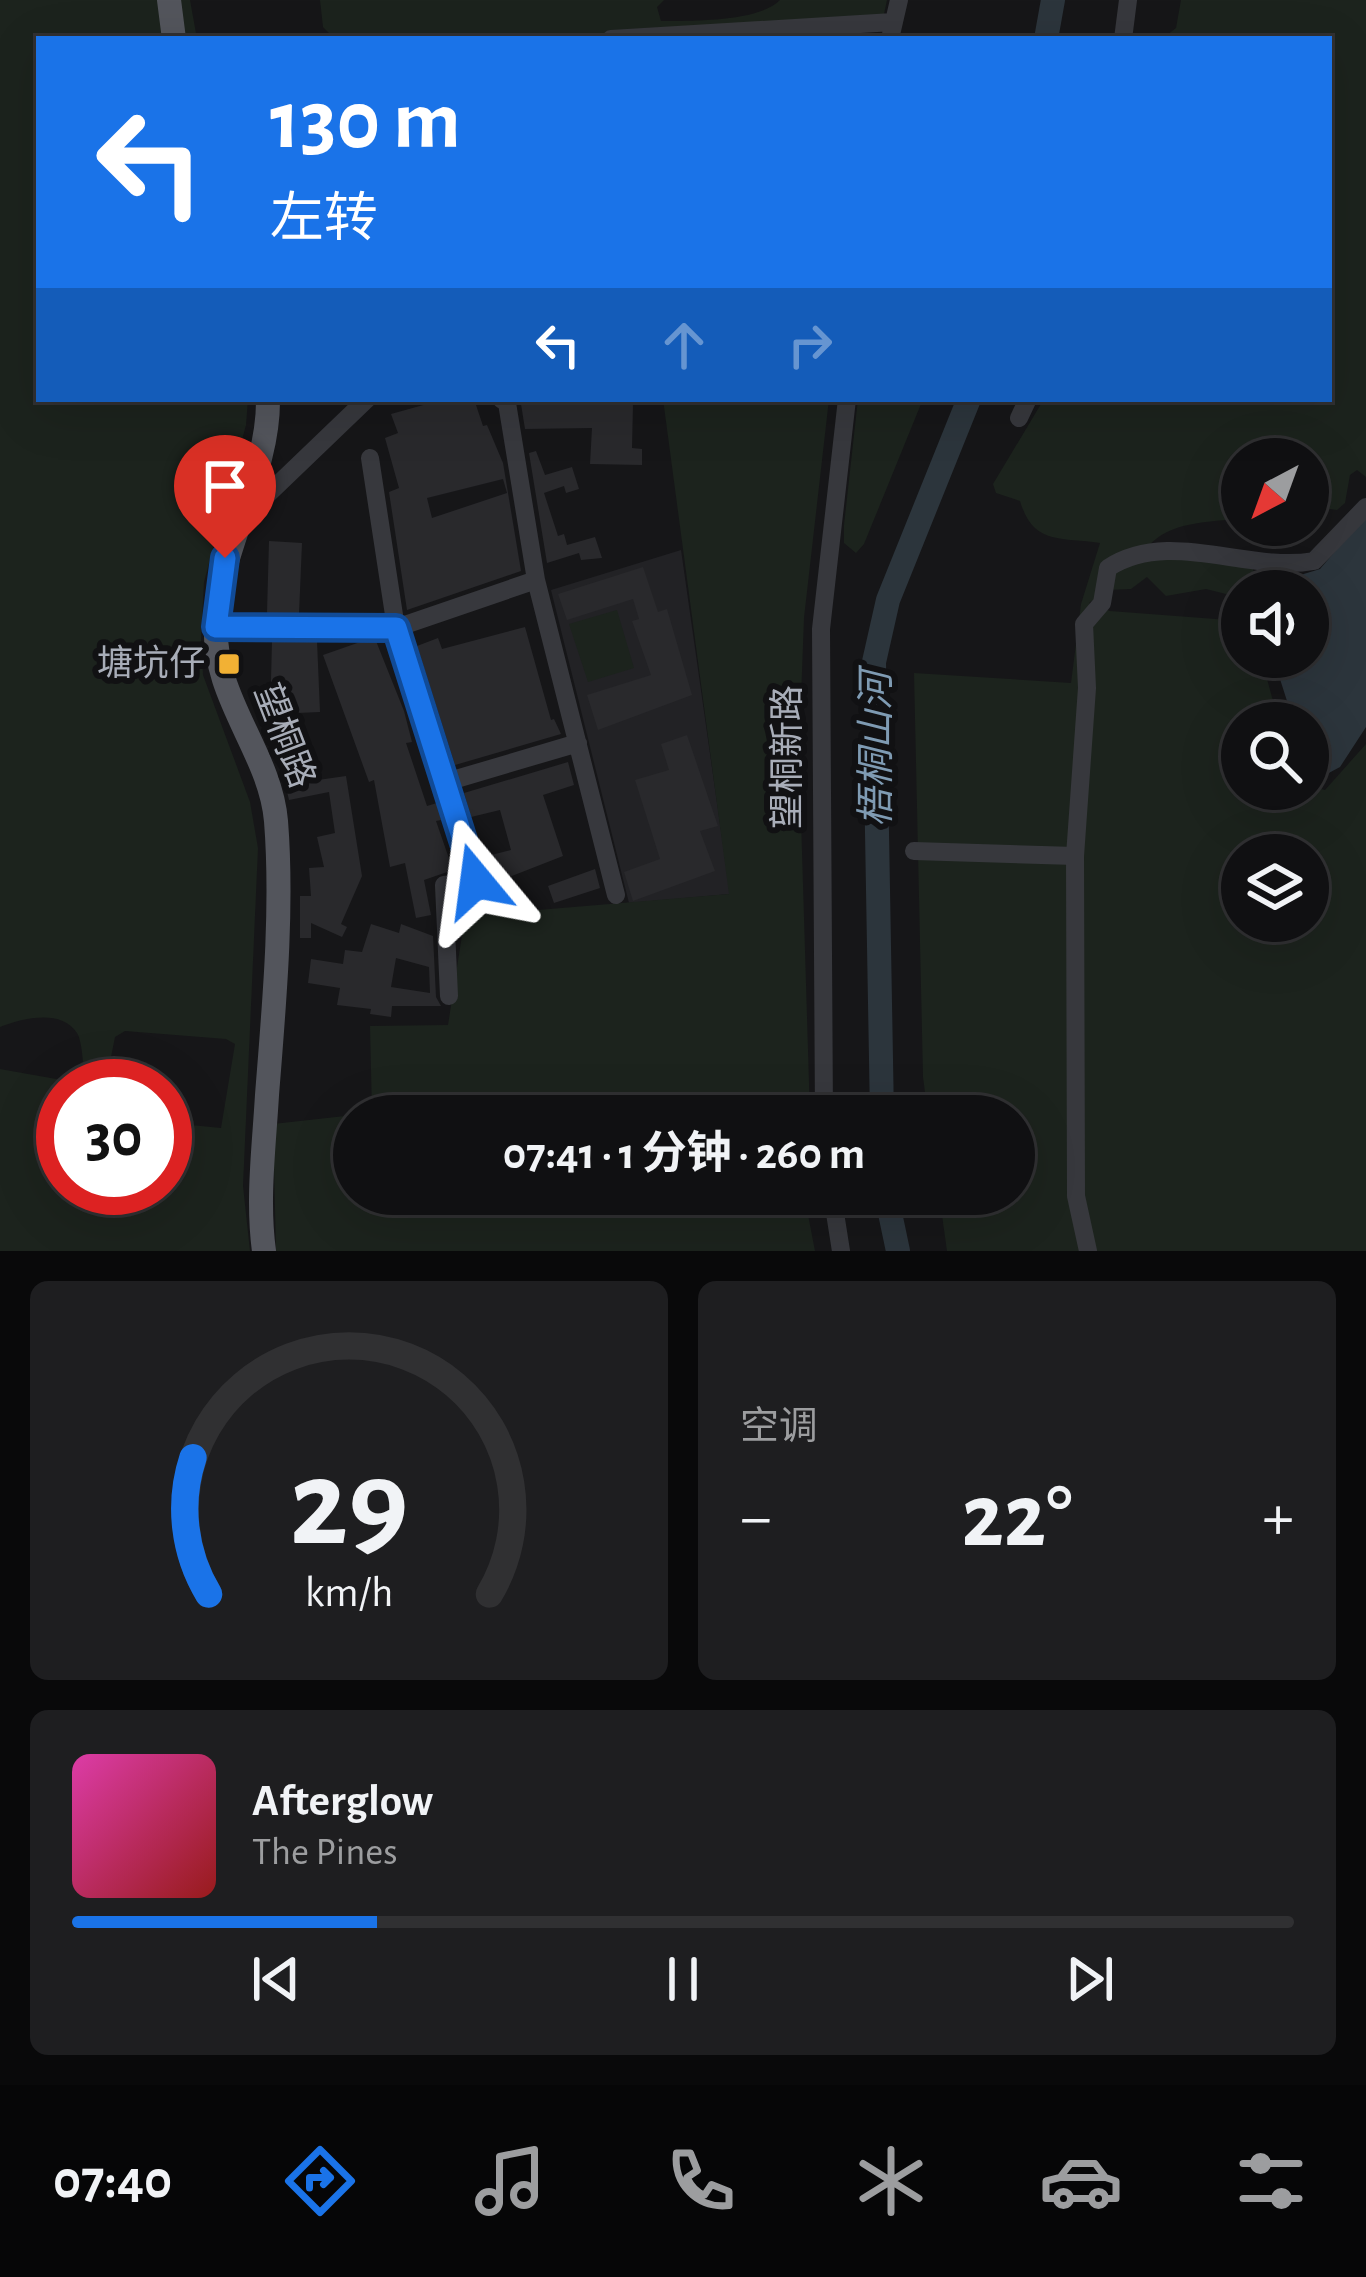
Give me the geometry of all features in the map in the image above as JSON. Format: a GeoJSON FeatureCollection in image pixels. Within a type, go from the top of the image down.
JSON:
{"type":"FeatureCollection","features":[{"type":"Feature","properties":{"kind":"main road"},"geometry":{"type":"LineString","coordinates":[[169,0],[174,36]]}},
{"type":"Feature","properties":{"kind":"main road","name":"望桐路"},"geometry":{"type":"LineString","coordinates":[[265,1251],[262,1181],[278,875],[276,814],[219,665],[216,627],[220,582],[267,431],[268,402]]}},
{"type":"Feature","properties":{"kind":"street"},"geometry":{"type":"LineString","coordinates":[[715,36],[891,31],[898,0]]}},
{"type":"Feature","properties":{"kind":"street"},"geometry":{"type":"LineString","coordinates":[[1123,36],[1127,0]]}},
{"type":"Feature","properties":{"kind":"street"},"geometry":{"type":"LineString","coordinates":[[235,526],[364,402]]}},
{"type":"Feature","properties":{"kind":"street"},"geometry":{"type":"LineString","coordinates":[[505,402],[536,580],[616,896]]}},
{"type":"Feature","properties":{"kind":"street","name":"望桐新路"},"geometry":{"type":"LineString","coordinates":[[824,1095],[821,629],[847,402]]}},
{"type":"Feature","properties":{"kind":"street"},"geometry":{"type":"LineString","coordinates":[[1019,418],[1027,402]]}},
{"type":"Feature","properties":{"kind":"street"},"geometry":{"type":"LineString","coordinates":[[370,458],[396,628],[476,881],[444,886],[448,996]]}},
{"type":"Feature","properties":{"kind":"street"},"geometry":{"type":"LineString","coordinates":[[1088,1251],[1076,1196],[1075,856],[1087,688],[1084,625],[1102,603],[1108,568],[1126,556],[1198,552],[1290,566],[1314,561],[1366,507]]}},
{"type":"Feature","properties":{"kind":"street"},"geometry":{"type":"LineString","coordinates":[[216,627],[396,628],[536,580]]}},
{"type":"Feature","properties":{"kind":"street"},"geometry":{"type":"LineString","coordinates":[[446,782],[578,743]]}},
{"type":"Feature","properties":{"kind":"street"},"geometry":{"type":"LineString","coordinates":[[914,851],[1075,856]]}},
{"type":"Feature","properties":{"kind":"street"},"geometry":{"type":"LineString","coordinates":[[836,1215],[842,1251]]}},
{"type":"Feature","properties":{"kind":"shaded area"},"geometry":{"type":"Polygon","coordinates":[[[0,0],[190,0],[196,36],[36,36],[36,402],[248,402],[246,425],[204,582],[201,640],[203,675],[250,802],[258,848],[243,1186],[250,1251],[0,1251],[0,1069],[36,1075],[36,1215],[192,1215],[192,1125],[221,1128],[235,1044],[226,1039],[125,1031],[115,1037],[111,1059],[83,1059],[79,1037],[70,1025],[51,1018],[0,1027],[0,0]]]}},
{"type":"Feature","properties":{"kind":"shaded area"},"geometry":{"type":"Polygon","coordinates":[[[320,0],[664,0],[657,7],[661,21],[674,21],[757,13],[780,0],[887,0],[883,19],[619,36],[332,36],[323,27],[320,0]]]}},
{"type":"Feature","properties":{"kind":"shaded area"},"geometry":{"type":"Polygon","coordinates":[[[1181,0],[1366,0],[1366,477],[1357,470],[1350,475],[1345,503],[1337,510],[1329,509],[1329,438],[1221,438],[1221,520],[1167,532],[1147,548],[1251,562],[1253,570],[1221,570],[1221,593],[1206,589],[1166,596],[1147,577],[1131,589],[1106,590],[1089,603],[1110,611],[1221,619],[1221,678],[1267,678],[1273,702],[1221,702],[1221,810],[1329,810],[1329,786],[1366,744],[1366,1251],[947,1251],[942,1215],[1035,1215],[1035,1095],[925,1095],[914,673],[1071,683],[1081,604],[1100,543],[1040,532],[1020,501],[996,493],[993,484],[1042,402],[1332,402],[1332,36],[1166,36],[1176,28],[1181,0]]]}},
{"type":"Feature","properties":{"kind":"shaded area"},"geometry":{"type":"Polygon","coordinates":[[[663,402],[829,402],[804,618],[799,752],[809,1095],[372,1095],[370,1026],[448,1025],[465,916],[729,894],[663,402]]]}},
{"type":"Feature","properties":{"kind":"shaded area"},"geometry":{"type":"Polygon","coordinates":[[[858,402],[922,402],[864,544],[856,553],[844,543],[858,402]]]}},
{"type":"Feature","properties":{"kind":"shaded area"},"geometry":{"type":"Polygon","coordinates":[[[1366,515],[1366,727],[1340,767],[1329,773],[1329,702],[1287,702],[1280,678],[1329,678],[1329,570],[1320,569],[1366,515]]]}},
{"type":"Feature","properties":{"kind":"shaded area"},"geometry":{"type":"Polygon","coordinates":[[[681,550],[730,894],[629,903],[551,590],[681,550]]]}},
{"type":"Feature","properties":{"kind":"shaded area"},"geometry":{"type":"Polygon","coordinates":[[[617,610],[634,668],[588,682],[569,624],[617,610]]]}},
{"type":"Feature","properties":{"kind":"shaded area"},"geometry":{"type":"Polygon","coordinates":[[[333,1117],[333,1215],[808,1215],[815,1251],[276,1251],[273,1124],[333,1117]]]}},
{"type":"Feature","properties":{"kind":"building"},"geometry":{"type":"Polygon","coordinates":[[[434,402],[475,402],[503,463],[521,571],[407,610],[389,492],[399,488],[385,438],[398,433],[391,414],[434,402]],[[503,479],[427,498],[432,518],[507,493],[503,479]]]}},
{"type":"Feature","properties":{"kind":"building"},"geometry":{"type":"Polygon","coordinates":[[[521,404],[633,404],[632,448],[642,449],[642,465],[590,464],[592,428],[525,429],[521,404]]]}},
{"type":"Feature","properties":{"kind":"building"},"geometry":{"type":"Polygon","coordinates":[[[536,451],[545,475],[572,467],[579,489],[566,493],[564,486],[544,493],[558,536],[564,534],[567,545],[595,537],[602,558],[581,560],[579,553],[547,563],[529,453],[536,451]]]}},
{"type":"Feature","properties":{"kind":"building"},"geometry":{"type":"Polygon","coordinates":[[[269,541],[302,543],[299,614],[267,613],[269,541]]]}},
{"type":"Feature","properties":{"kind":"building"},"geometry":{"type":"Polygon","coordinates":[[[643,567],[658,612],[667,609],[692,695],[598,730],[587,695],[651,675],[632,621],[639,619],[633,599],[567,620],[558,594],[643,567]]]}},
{"type":"Feature","properties":{"kind":"building"},"geometry":{"type":"Polygon","coordinates":[[[525,627],[551,720],[561,734],[455,765],[417,646],[438,638],[442,649],[525,627]]]}},
{"type":"Feature","properties":{"kind":"building"},"geometry":{"type":"Polygon","coordinates":[[[272,641],[317,641],[320,712],[297,713],[311,781],[346,776],[362,876],[341,924],[347,927],[342,937],[311,923],[311,938],[300,938],[300,896],[311,896],[309,868],[324,867],[317,837],[335,833],[329,792],[289,800],[270,719],[272,641]]]}},
{"type":"Feature","properties":{"kind":"building"},"geometry":{"type":"Polygon","coordinates":[[[376,641],[404,711],[412,742],[406,743],[427,806],[437,803],[441,820],[436,821],[453,870],[424,880],[431,915],[416,918],[405,863],[390,867],[374,780],[369,782],[323,655],[376,641]]]}},
{"type":"Feature","properties":{"kind":"building"},"geometry":{"type":"Polygon","coordinates":[[[687,735],[718,826],[700,831],[715,871],[633,901],[624,872],[660,859],[635,780],[669,770],[661,744],[687,735]]]}},
{"type":"Feature","properties":{"kind":"building"},"geometry":{"type":"Polygon","coordinates":[[[568,762],[574,785],[543,795],[563,856],[489,885],[483,857],[511,850],[500,810],[471,817],[464,793],[568,762]]]}},
{"type":"Feature","properties":{"kind":"building"},"geometry":{"type":"Polygon","coordinates":[[[595,869],[600,888],[554,903],[548,886],[595,869]]]}},
{"type":"Feature","properties":{"kind":"building"},"geometry":{"type":"Polygon","coordinates":[[[371,924],[399,933],[401,924],[433,936],[436,997],[441,1006],[392,1006],[391,1017],[370,1014],[371,1009],[337,1005],[340,988],[308,983],[311,959],[343,964],[345,950],[362,952],[371,924]],[[396,958],[391,987],[430,993],[429,967],[396,958]]]}},
{"type":"Feature","properties":{"kind":"waterway","name":"梧桐山河"},"geometry":{"type":"LineString","coordinates":[[1047,36],[1053,0]]}},
{"type":"Feature","properties":{"kind":"waterway","name":"梧桐山河"},"geometry":{"type":"LineString","coordinates":[[882,1095],[874,662],[888,600],[968,402]]}},
{"type":"Feature","properties":{"kind":"waterway","name":"梧桐山河"},"geometry":{"type":"LineString","coordinates":[[890,1215],[898,1251]]}},
{"type":"Feature","properties":{"kind":"place","name":"塘坑仔"},"geometry":{"type":"Point","coordinates":[229,664]}},
{"type":"Feature","properties":{"kind":"route"},"geometry":{"type":"LineString","coordinates":[[225,558],[216,627],[396,628],[476,881]]}}]}
